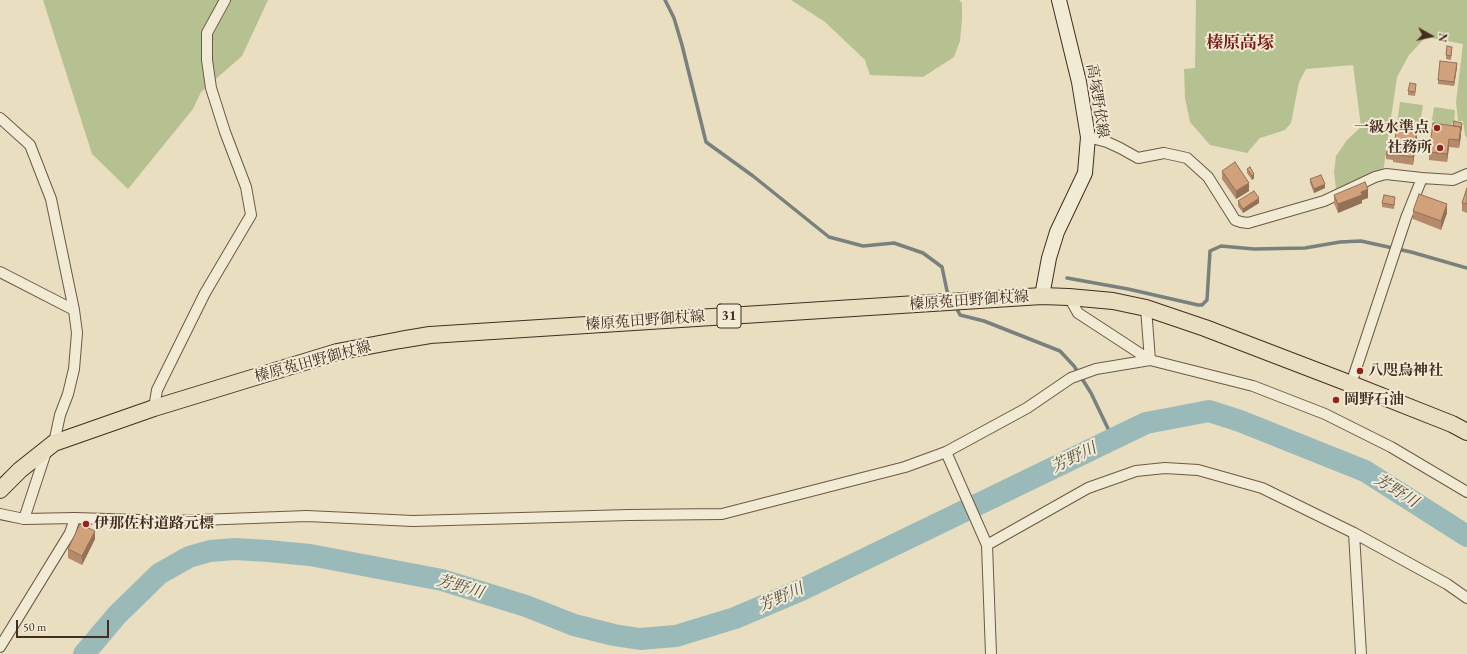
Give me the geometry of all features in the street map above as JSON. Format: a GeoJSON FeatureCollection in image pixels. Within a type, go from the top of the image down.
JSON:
{"type":"FeatureCollection","features":[{"type":"Feature","properties":{"kind":"main road","name":"高塚野依線"},"geometry":{"type":"LineString","coordinates":[[1042,296],[1049,258],[1057,232],[1085,173],[1088,137],[1080,82],[1059,0]]}},
{"type":"Feature","properties":{"kind":"main road","name":"榛原菟田野御杖線"},"geometry":{"type":"LineString","coordinates":[[0,490],[20,470],[51,445],[154,408],[337,352],[430,335],[1042,296],[1069,297],[1113,302],[1146,308],[1205,328],[1351,384],[1452,424],[1467,432]]}},
{"type":"Feature","properties":{"kind":"street"},"geometry":{"type":"LineString","coordinates":[[154,408],[157,390],[204,293],[251,215],[246,187],[225,132],[211,88],[207,60],[208,33],[225,0]]}},
{"type":"Feature","properties":{"kind":"street"},"geometry":{"type":"LineString","coordinates":[[0,118],[30,145],[51,199],[74,310],[77,333],[74,369],[68,394],[24,519]]}},
{"type":"Feature","properties":{"kind":"street"},"geometry":{"type":"LineString","coordinates":[[1088,137],[1107,142],[1138,158],[1164,153],[1187,158],[1208,177],[1235,220],[1248,223],[1324,201],[1375,177],[1386,174],[1453,180],[1467,174]]}},
{"type":"Feature","properties":{"kind":"street"},"geometry":{"type":"LineString","coordinates":[[1351,384],[1397,245],[1422,178]]}},
{"type":"Feature","properties":{"kind":"street"},"geometry":{"type":"LineString","coordinates":[[0,272],[74,310]]}},
{"type":"Feature","properties":{"kind":"street"},"geometry":{"type":"LineString","coordinates":[[1069,297],[1078,313],[1150,360],[1253,386],[1325,414],[1391,447],[1467,492]]}},
{"type":"Feature","properties":{"kind":"street"},"geometry":{"type":"LineString","coordinates":[[1146,308],[1150,360]]}},
{"type":"Feature","properties":{"kind":"street"},"geometry":{"type":"LineString","coordinates":[[0,514],[24,519],[75,518],[172,521],[307,516],[413,521],[722,514],[948,455],[1027,408],[1071,378],[1096,369],[1150,360]]}},
{"type":"Feature","properties":{"kind":"street"},"geometry":{"type":"LineString","coordinates":[[948,455],[985,541],[992,654]]}},
{"type":"Feature","properties":{"kind":"street"},"geometry":{"type":"LineString","coordinates":[[985,541],[1088,488],[1136,471],[1165,468],[1198,470],[1262,488],[1354,533],[1447,584],[1467,598]]}},
{"type":"Feature","properties":{"kind":"street"},"geometry":{"type":"LineString","coordinates":[[0,647],[70,533],[75,518]]}},
{"type":"Feature","properties":{"kind":"street"},"geometry":{"type":"LineString","coordinates":[[1354,533],[1361,654]]}},
{"type":"Feature","properties":{"kind":"green space"},"geometry":{"type":"Polygon","coordinates":[[[43,0],[268,0],[242,56],[201,92],[193,109],[128,189],[92,154],[43,0]]]}},
{"type":"Feature","properties":{"kind":"green space"},"geometry":{"type":"Polygon","coordinates":[[[791,0],[959,0],[962,3],[960,41],[954,57],[923,77],[870,75],[865,60],[825,22],[791,0]]]}},
{"type":"Feature","properties":{"kind":"green space"},"geometry":{"type":"Polygon","coordinates":[[[1196,0],[1467,0],[1467,138],[1465,135],[1463,121],[1458,121],[1456,102],[1463,44],[1426,37],[1409,55],[1397,77],[1383,172],[1336,189],[1334,172],[1336,156],[1347,140],[1361,127],[1353,65],[1306,69],[1299,82],[1291,123],[1285,130],[1260,138],[1247,153],[1210,145],[1190,122],[1185,98],[1184,69],[1195,68],[1196,0]]]}},
{"type":"Feature","properties":{"kind":"green space"},"geometry":{"type":"Polygon","coordinates":[[[1400,102],[1423,105],[1421,135],[1396,132],[1400,102]]]}},
{"type":"Feature","properties":{"kind":"green space"},"geometry":{"type":"Polygon","coordinates":[[[1434,107],[1455,110],[1454,123],[1452,123],[1450,133],[1433,131],[1434,121],[1432,120],[1434,107]]]}},
{"type":"Feature","properties":{"kind":"building"},"geometry":{"type":"Polygon","coordinates":[[[1447,46],[1452,47],[1451,56],[1446,55],[1447,46]]]}},
{"type":"Feature","properties":{"kind":"building"},"geometry":{"type":"Polygon","coordinates":[[[1440,61],[1457,63],[1454,82],[1438,80],[1440,61]]]}},
{"type":"Feature","properties":{"kind":"building"},"geometry":{"type":"Polygon","coordinates":[[[1410,83],[1416,84],[1415,92],[1408,91],[1410,83]]]}},
{"type":"Feature","properties":{"kind":"building"},"geometry":{"type":"Polygon","coordinates":[[[1454,121],[1462,123],[1461,130],[1461,127],[1453,126],[1454,121]]]}},
{"type":"Feature","properties":{"kind":"building"},"geometry":{"type":"Polygon","coordinates":[[[1433,123],[1461,127],[1459,140],[1449,139],[1447,154],[1429,152],[1433,123]]]}},
{"type":"Feature","properties":{"kind":"building"},"geometry":{"type":"Polygon","coordinates":[[[1397,126],[1417,129],[1413,157],[1393,154],[1397,126]]]}},
{"type":"Feature","properties":{"kind":"building"},"geometry":{"type":"Polygon","coordinates":[[[1388,147],[1394,148],[1393,155],[1386,155],[1388,147]]]}},
{"type":"Feature","properties":{"kind":"building"},"geometry":{"type":"Polygon","coordinates":[[[1235,162],[1249,183],[1236,191],[1222,171],[1235,162]]]}},
{"type":"Feature","properties":{"kind":"building"},"geometry":{"type":"Polygon","coordinates":[[[1250,167],[1254,174],[1252,176],[1247,169],[1250,167]]]}},
{"type":"Feature","properties":{"kind":"building"},"geometry":{"type":"Polygon","coordinates":[[[1321,175],[1325,184],[1314,189],[1310,179],[1321,175]]]}},
{"type":"Feature","properties":{"kind":"building"},"geometry":{"type":"Polygon","coordinates":[[[1365,182],[1368,189],[1361,192],[1362,195],[1338,204],[1334,195],[1365,182]]]}},
{"type":"Feature","properties":{"kind":"building"},"geometry":{"type":"Polygon","coordinates":[[[1467,188],[1467,204],[1462,203],[1467,188]]]}},
{"type":"Feature","properties":{"kind":"building"},"geometry":{"type":"Polygon","coordinates":[[[1254,191],[1259,198],[1243,209],[1238,201],[1254,191]]]}},
{"type":"Feature","properties":{"kind":"building"},"geometry":{"type":"Polygon","coordinates":[[[1419,194],[1447,204],[1441,221],[1413,211],[1419,194]]]}},
{"type":"Feature","properties":{"kind":"building"},"geometry":{"type":"Polygon","coordinates":[[[1384,195],[1395,197],[1394,205],[1382,203],[1384,195]]]}},
{"type":"Feature","properties":{"kind":"building"},"geometry":{"type":"Polygon","coordinates":[[[80,524],[95,531],[82,556],[68,549],[80,524]]]}},
{"type":"Feature","properties":{"kind":"waterway"},"geometry":{"type":"LineString","coordinates":[[665,0],[674,18],[682,45],[706,142],[753,176],[829,237],[863,246],[894,243],[923,253],[942,267],[947,291],[951,298]]}},
{"type":"Feature","properties":{"kind":"waterway"},"geometry":{"type":"LineString","coordinates":[[1067,278],[1202,305],[1207,300],[1210,251],[1221,246],[1254,249],[1305,248],[1340,242],[1361,241],[1411,252],[1467,268]]}},
{"type":"Feature","properties":{"kind":"waterway"},"geometry":{"type":"LineString","coordinates":[[955,305],[960,315],[984,321],[1060,351],[1074,366],[1091,393],[1113,439]]}},
{"type":"Feature","properties":{"kind":"waterway","name":"芳野川"},"geometry":{"type":"LineString","coordinates":[[84,654],[117,615],[159,574],[189,557],[210,551],[235,549],[310,555],[442,580],[526,606],[574,625],[614,635],[640,639],[676,636],[735,618],[801,590],[1146,423],[1209,411],[1240,421],[1365,471],[1467,536]]}},
{"type":"Feature","properties":{"kind":"place","name":"一級水準点"},"geometry":{"type":"Point","coordinates":[1437,128]}},
{"type":"Feature","properties":{"kind":"place","name":"社務所"},"geometry":{"type":"Point","coordinates":[1440,148]}},
{"type":"Feature","properties":{"kind":"place","name":"八咫烏神社"},"geometry":{"type":"Point","coordinates":[1360,371]}},
{"type":"Feature","properties":{"kind":"place","name":"岡野石油"},"geometry":{"type":"Point","coordinates":[1336,400]}},
{"type":"Feature","properties":{"kind":"place","name":"伊那佐村道路元標"},"geometry":{"type":"Point","coordinates":[86,524]}},
{"type":"Feature","properties":{"kind":"district","name":"榛原高塚"},"geometry":{"type":"Point","coordinates":[1240,43]}}]}
